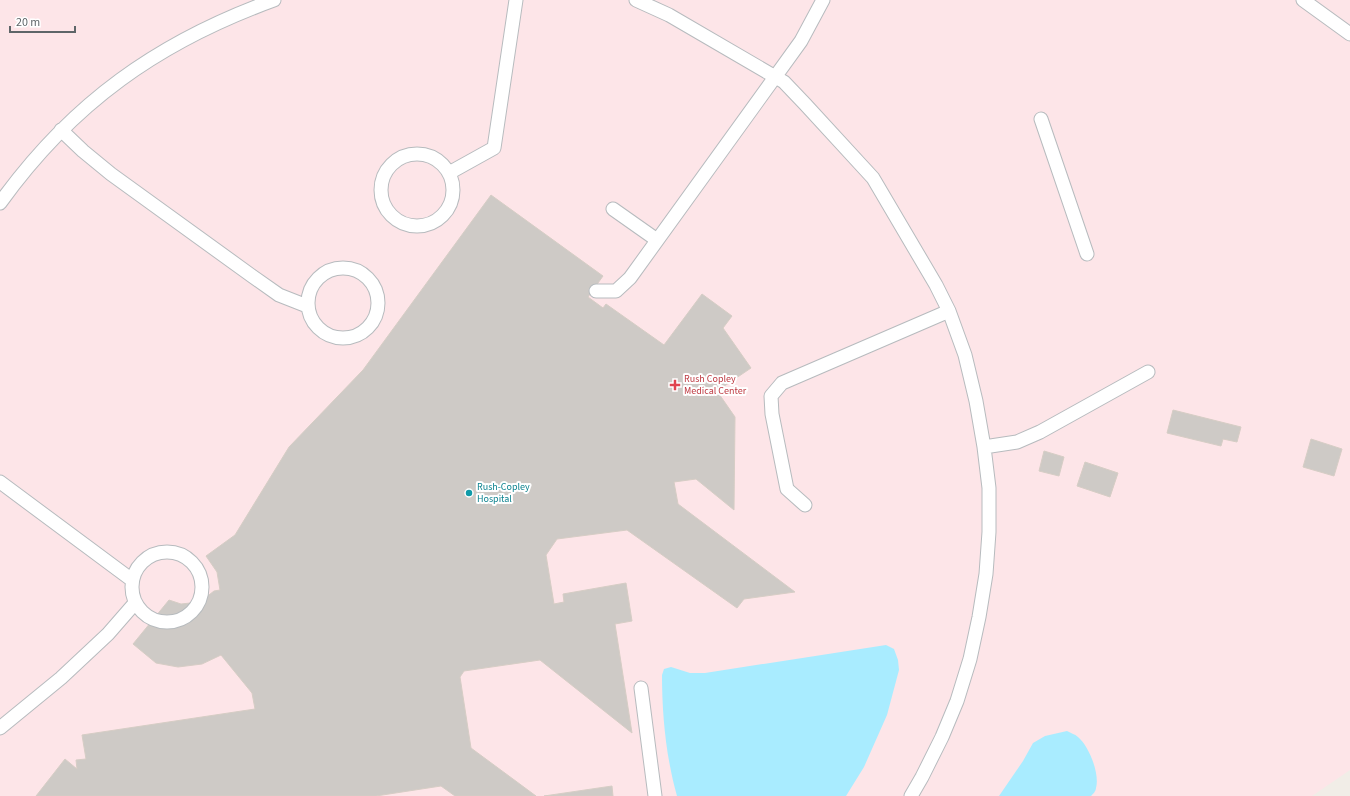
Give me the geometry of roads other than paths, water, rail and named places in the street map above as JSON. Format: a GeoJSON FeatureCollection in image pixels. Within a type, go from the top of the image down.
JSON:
{"type":"FeatureCollection","features":[{"type":"Feature","properties":{"kind":"lane"},"geometry":{"type":"LineString","coordinates":[[0,203],[28,167],[61,130],[93,101],[124,77],[154,56],[192,35],[241,12],[274,0]]}},
{"type":"Feature","properties":{"kind":"lane"},"geometry":{"type":"LineString","coordinates":[[449,173],[494,148],[516,0]]}},
{"type":"Feature","properties":{"kind":"lane"},"geometry":{"type":"LineString","coordinates":[[636,0],[669,15],[784,82],[873,178],[936,285],[949,311],[965,355],[976,401],[989,488],[989,532],[986,574],[970,659],[957,701],[932,757],[911,796]]}},
{"type":"Feature","properties":{"kind":"lane"},"geometry":{"type":"LineString","coordinates":[[596,291],[616,291],[630,278],[801,41],[823,0]]}},
{"type":"Feature","properties":{"kind":"lane"},"geometry":{"type":"LineString","coordinates":[[1303,0],[1350,34]]}},
{"type":"Feature","properties":{"kind":"lane"},"geometry":{"type":"LineString","coordinates":[[1041,119],[1087,254]]}},
{"type":"Feature","properties":{"kind":"lane"},"geometry":{"type":"LineString","coordinates":[[61,130],[82,151],[111,174],[273,291],[307,306]]}},
{"type":"Feature","properties":{"kind":"lane"},"geometry":{"type":"LineString","coordinates":[[418,154],[430,157],[441,163],[449,173],[453,195],[450,205],[443,215],[434,222],[424,226],[412,226],[402,223],[392,217],[386,208],[381,196],[382,184],[386,172],[394,163],[405,156],[418,154]]}},
{"type":"Feature","properties":{"kind":"lane"},"geometry":{"type":"LineString","coordinates":[[612,210],[657,240]]}},
{"type":"Feature","properties":{"kind":"lane"},"geometry":{"type":"LineString","coordinates":[[340,268],[352,269],[362,273],[370,280],[376,290],[378,301],[377,313],[371,324],[362,333],[351,338],[339,339],[327,335],[317,328],[310,318],[307,306],[308,295],[312,284],[329,270],[340,268]]}},
{"type":"Feature","properties":{"kind":"lane"},"geometry":{"type":"LineString","coordinates":[[805,505],[787,489],[772,414],[771,396],[782,384],[949,311]]}},
{"type":"Feature","properties":{"kind":"lane"},"geometry":{"type":"LineString","coordinates":[[984,447],[1017,442],[1040,432],[1148,372]]}},
{"type":"Feature","properties":{"kind":"lane"},"geometry":{"type":"LineString","coordinates":[[0,482],[132,580]]}},
{"type":"Feature","properties":{"kind":"lane"},"geometry":{"type":"LineString","coordinates":[[166,551],[178,553],[188,558],[197,566],[202,577],[203,589],[201,600],[186,618],[175,622],[163,622],[152,619],[142,612],[136,603],[132,592],[132,580],[136,569],[144,560],[154,554],[166,551]]}},
{"type":"Feature","properties":{"kind":"lane"},"geometry":{"type":"LineString","coordinates":[[0,728],[61,678],[108,634],[136,603]]}},
{"type":"Feature","properties":{"kind":"lane"},"geometry":{"type":"LineString","coordinates":[[641,688],[654,796]]}},
{"type":"Feature","properties":{"kind":"water"},"geometry":{"type":"Polygon","coordinates":[[[886,645],[894,649],[898,660],[899,670],[887,715],[864,767],[846,796],[677,796],[665,736],[662,690],[662,675],[664,669],[671,667],[690,673],[705,673],[886,645]]]}},
{"type":"Feature","properties":{"kind":"water"},"geometry":{"type":"Polygon","coordinates":[[[1067,731],[1077,736],[1082,741],[1090,753],[1093,761],[1097,782],[1096,790],[1091,796],[999,796],[1023,761],[1033,743],[1045,736],[1067,731]]]}},
{"type":"Feature","properties":{"kind":"place","name":"Rush Copley Medical Center"},"geometry":{"type":"Point","coordinates":[675,385]}},
{"type":"Feature","properties":{"kind":"place","name":"Rush-Copley Hospital"},"geometry":{"type":"Point","coordinates":[469,493]}}]}
